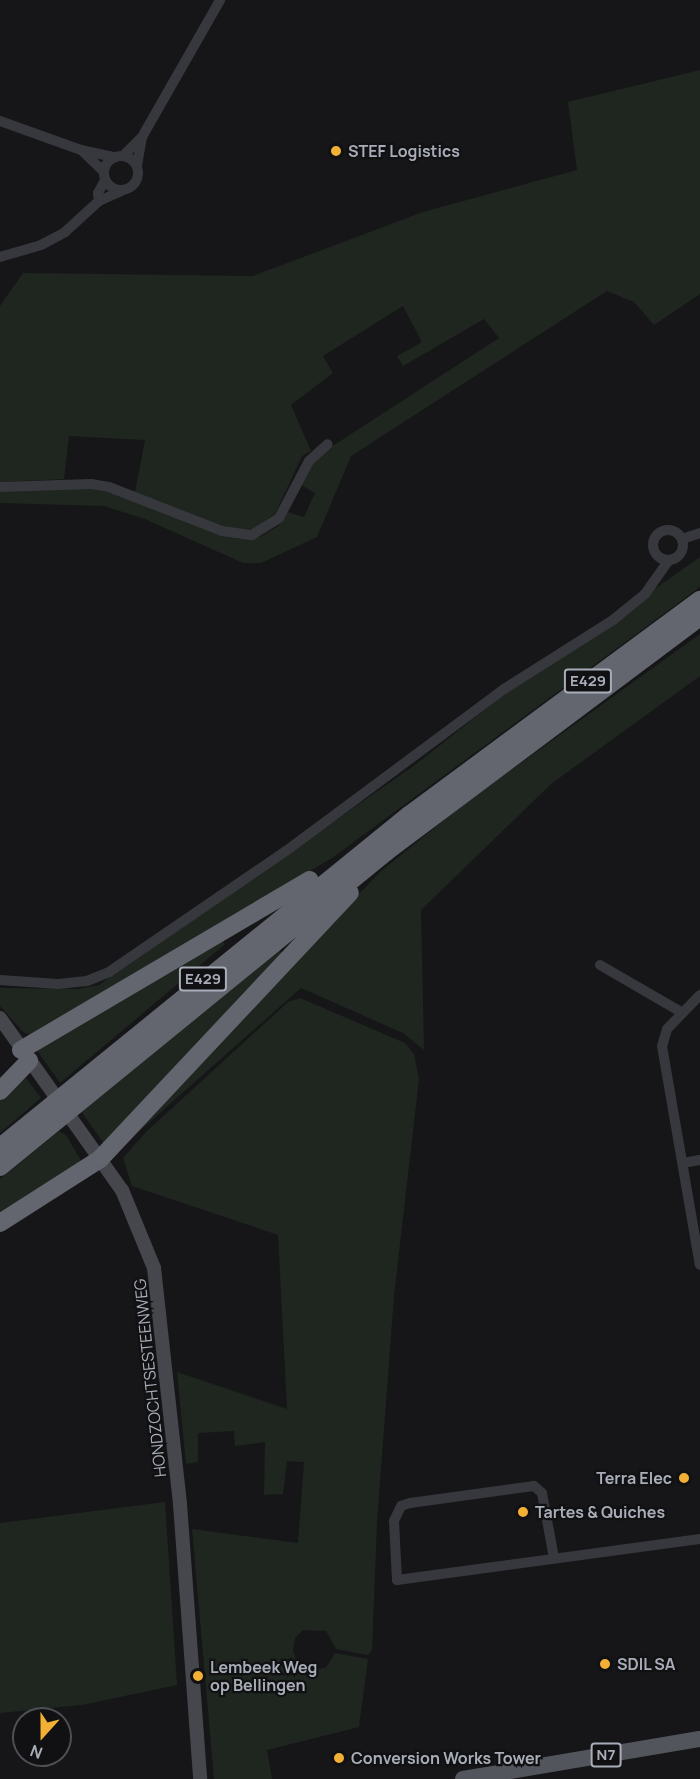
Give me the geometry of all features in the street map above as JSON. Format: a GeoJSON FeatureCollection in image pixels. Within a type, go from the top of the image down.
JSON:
{"type":"FeatureCollection","features":[{"type":"Feature","properties":{"kind":"highway","name":"E429"},"geometry":{"type":"LineString","coordinates":[[0,1147],[410,824],[700,600]]}},
{"type":"Feature","properties":{"kind":"highway","name":"E429"},"geometry":{"type":"LineString","coordinates":[[0,1167],[410,824],[429,818],[700,617]]}},
{"type":"Feature","properties":{"kind":"highway"},"geometry":{"type":"LineString","coordinates":[[0,1223],[97,1155],[310,934],[366,878],[411,841],[429,818]]}},
{"type":"Feature","properties":{"kind":"highway"},"geometry":{"type":"LineString","coordinates":[[0,1091],[29,1061],[273,904],[410,824]]}},
{"type":"Feature","properties":{"kind":"main road","name":"HONDZOCHTSESTEENWEG"},"geometry":{"type":"LineString","coordinates":[[0,1018],[122,1190],[148,1245],[159,1294],[200,1779]]}},
{"type":"Feature","properties":{"kind":"main road","name":"N7"},"geometry":{"type":"LineString","coordinates":[[463,1779],[700,1739]]}},
{"type":"Feature","properties":{"kind":"street"},"geometry":{"type":"LineString","coordinates":[[99,201],[98,193],[105,176],[119,157],[142,137],[220,0]]}},
{"type":"Feature","properties":{"kind":"street"},"geometry":{"type":"LineString","coordinates":[[0,121],[81,150],[119,157],[137,165]]}},
{"type":"Feature","properties":{"kind":"street"},"geometry":{"type":"LineString","coordinates":[[0,257],[41,245],[65,232],[99,201],[136,182],[142,137]]}},
{"type":"Feature","properties":{"kind":"street"},"geometry":{"type":"LineString","coordinates":[[81,150],[105,176],[111,188],[121,191]]}},
{"type":"Feature","properties":{"kind":"street"},"geometry":{"type":"LineString","coordinates":[[0,487],[91,484],[109,487],[222,531],[252,534],[279,518],[309,461],[328,444]]}},
{"type":"Feature","properties":{"kind":"street"},"geometry":{"type":"LineString","coordinates":[[669,560],[656,555],[654,537],[671,530],[682,539]]}},
{"type":"Feature","properties":{"kind":"street"},"geometry":{"type":"LineString","coordinates":[[682,539],[700,533]]}},
{"type":"Feature","properties":{"kind":"street"},"geometry":{"type":"LineString","coordinates":[[0,980],[58,984],[87,981],[109,972],[360,798],[504,689],[613,620],[645,594],[669,560],[682,551],[682,539]]}},
{"type":"Feature","properties":{"kind":"street"},"geometry":{"type":"LineString","coordinates":[[600,965],[681,1012]]}},
{"type":"Feature","properties":{"kind":"street"},"geometry":{"type":"LineString","coordinates":[[700,995],[667,1029],[663,1046],[700,1265]]}},
{"type":"Feature","properties":{"kind":"street"},"geometry":{"type":"LineString","coordinates":[[684,1163],[700,1160]]}},
{"type":"Feature","properties":{"kind":"street"},"geometry":{"type":"LineString","coordinates":[[554,1558],[542,1492],[534,1486],[410,1503],[401,1506],[394,1521],[397,1581],[700,1539]]}},
{"type":"Feature","properties":{"kind":"shaded area"},"geometry":{"type":"Polygon","coordinates":[[[700,70],[700,294],[654,325],[634,302],[607,291],[351,456],[317,537],[261,563],[243,563],[145,519],[104,506],[0,503],[0,488],[89,486],[135,499],[238,539],[260,537],[278,526],[287,512],[304,517],[315,493],[300,484],[311,463],[325,451],[499,338],[484,319],[403,366],[397,356],[422,342],[403,306],[323,356],[333,373],[291,405],[311,451],[302,456],[275,514],[252,530],[226,529],[135,492],[145,440],[69,436],[64,479],[0,482],[0,306],[23,273],[253,276],[423,212],[577,170],[568,102],[700,70]]]}},
{"type":"Feature","properties":{"kind":"shaded area"},"geometry":{"type":"Polygon","coordinates":[[[700,557],[700,587],[332,858],[34,1037],[23,1032],[0,1006],[0,988],[78,989],[99,985],[415,765],[497,700],[700,557]]]}},
{"type":"Feature","properties":{"kind":"shaded area"},"geometry":{"type":"Polygon","coordinates":[[[700,634],[700,676],[551,784],[421,910],[424,1050],[403,1033],[301,988],[126,1143],[123,1140],[380,872],[464,804],[700,634]]]}},
{"type":"Feature","properties":{"kind":"shaded area"},"geometry":{"type":"Polygon","coordinates":[[[223,936],[224,945],[60,1083],[36,1049],[223,936]]]}},
{"type":"Feature","properties":{"kind":"shaded area"},"geometry":{"type":"Polygon","coordinates":[[[279,949],[283,955],[105,1145],[80,1110],[279,949]]]}},
{"type":"Feature","properties":{"kind":"shaded area"},"geometry":{"type":"Polygon","coordinates":[[[300,998],[405,1043],[414,1054],[419,1079],[394,1296],[377,1522],[372,1650],[368,1655],[336,1649],[326,1631],[303,1630],[295,1638],[293,1651],[297,1662],[308,1670],[326,1668],[335,1653],[368,1659],[359,1727],[267,1750],[272,1779],[214,1779],[192,1529],[298,1543],[304,1462],[287,1461],[283,1494],[264,1495],[265,1442],[235,1446],[234,1431],[198,1433],[198,1462],[186,1464],[177,1372],[287,1409],[278,1235],[132,1186],[123,1158],[146,1132],[288,1002],[300,998]]]}},
{"type":"Feature","properties":{"kind":"shaded area"},"geometry":{"type":"Polygon","coordinates":[[[23,1079],[27,1079],[41,1098],[0,1133],[0,1100],[23,1079]]]}},
{"type":"Feature","properties":{"kind":"shaded area"},"geometry":{"type":"Polygon","coordinates":[[[59,1131],[66,1135],[82,1162],[0,1217],[0,1179],[59,1131]]]}},
{"type":"Feature","properties":{"kind":"shaded area"},"geometry":{"type":"Polygon","coordinates":[[[165,1502],[177,1685],[82,1705],[12,1707],[12,1712],[0,1713],[0,1523],[165,1502]]]}},
{"type":"Feature","properties":{"kind":"place","name":"STEF Logistics"},"geometry":{"type":"Point","coordinates":[336,151]}},
{"type":"Feature","properties":{"kind":"place","name":"Terra Elec"},"geometry":{"type":"Point","coordinates":[684,1478]}},
{"type":"Feature","properties":{"kind":"place","name":"Tartes & Quiches"},"geometry":{"type":"Point","coordinates":[523,1512]}},
{"type":"Feature","properties":{"kind":"place","name":"SDIL SA"},"geometry":{"type":"Point","coordinates":[605,1664]}},
{"type":"Feature","properties":{"kind":"place","name":"Lembeek Weg op Bellingen"},"geometry":{"type":"Point","coordinates":[198,1676]}},
{"type":"Feature","properties":{"kind":"place","name":"Conversion Works Tower"},"geometry":{"type":"Point","coordinates":[339,1758]}}]}
